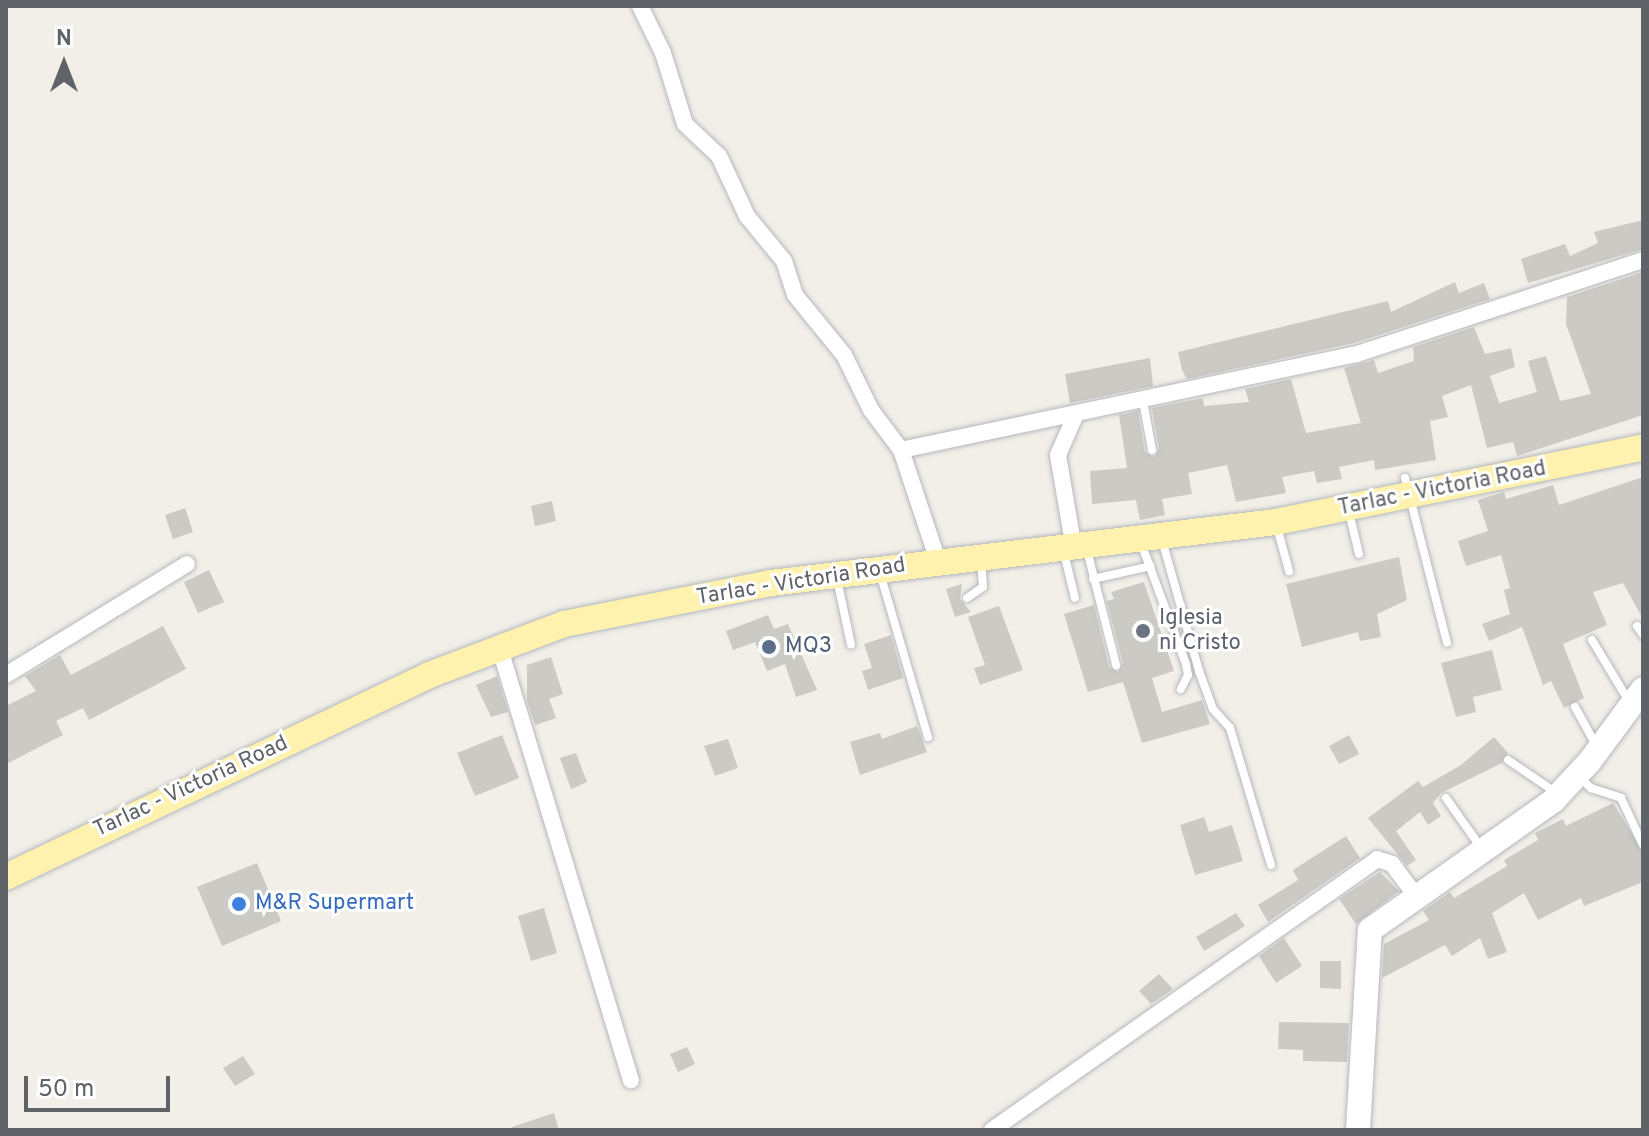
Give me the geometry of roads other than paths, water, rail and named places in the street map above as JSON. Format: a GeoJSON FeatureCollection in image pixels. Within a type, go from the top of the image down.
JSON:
{"type":"FeatureCollection","features":[{"type":"Feature","properties":{"kind":"main road","name":"Tarlac - Victoria Road"},"geometry":{"type":"LineString","coordinates":[[6,877],[499,646],[564,624],[836,575],[1074,543],[1276,522],[1348,507],[1406,486],[1643,447]]}},
{"type":"Feature","properties":{"kind":"street"},"geometry":{"type":"LineString","coordinates":[[640,6],[663,53],[685,124],[719,156],[741,207],[784,261],[795,295],[844,355],[871,410],[901,450],[938,561]]}},
{"type":"Feature","properties":{"kind":"street"},"geometry":{"type":"LineString","coordinates":[[901,450],[1075,416],[1357,354],[1643,260]]}},
{"type":"Feature","properties":{"kind":"street"},"geometry":{"type":"LineString","coordinates":[[1074,543],[1058,455],[1075,416]]}},
{"type":"Feature","properties":{"kind":"street"},"geometry":{"type":"LineString","coordinates":[[6,675],[187,564]]}},
{"type":"Feature","properties":{"kind":"street"},"geometry":{"type":"LineString","coordinates":[[499,646],[631,1080]]}},
{"type":"Feature","properties":{"kind":"street"},"geometry":{"type":"LineString","coordinates":[[1358,1130],[1368,938],[1373,925],[1559,794],[1577,776],[1637,696]]}},
{"type":"Feature","properties":{"kind":"street"},"geometry":{"type":"LineString","coordinates":[[992,1130],[1377,859],[1392,864],[1416,896]]}},
{"type":"Feature","properties":{"kind":"lane"},"geometry":{"type":"LineString","coordinates":[[1143,401],[1152,450]]}},
{"type":"Feature","properties":{"kind":"lane"},"geometry":{"type":"LineString","coordinates":[[1406,486],[1447,643]]}},
{"type":"Feature","properties":{"kind":"lane"},"geometry":{"type":"LineString","coordinates":[[1348,507],[1359,554]]}},
{"type":"Feature","properties":{"kind":"lane"},"geometry":{"type":"LineString","coordinates":[[1276,522],[1289,571]]}},
{"type":"Feature","properties":{"kind":"lane"},"geometry":{"type":"LineString","coordinates":[[1150,537],[1151,566],[1186,664],[1188,675],[1181,689]]}},
{"type":"Feature","properties":{"kind":"lane"},"geometry":{"type":"LineString","coordinates":[[1150,537],[1213,709],[1230,728],[1271,865]]}},
{"type":"Feature","properties":{"kind":"lane"},"geometry":{"type":"LineString","coordinates":[[1074,543],[1093,579],[1116,665]]}},
{"type":"Feature","properties":{"kind":"lane"},"geometry":{"type":"LineString","coordinates":[[1074,543],[1075,598]]}},
{"type":"Feature","properties":{"kind":"lane"},"geometry":{"type":"LineString","coordinates":[[967,598],[983,587],[981,555]]}},
{"type":"Feature","properties":{"kind":"lane"},"geometry":{"type":"LineString","coordinates":[[1093,579],[1151,566]]}},
{"type":"Feature","properties":{"kind":"lane"},"geometry":{"type":"LineString","coordinates":[[878,569],[928,737]]}},
{"type":"Feature","properties":{"kind":"lane"},"geometry":{"type":"LineString","coordinates":[[836,575],[851,645]]}},
{"type":"Feature","properties":{"kind":"lane"},"geometry":{"type":"LineString","coordinates":[[1637,626],[1643,635]]}},
{"type":"Feature","properties":{"kind":"lane"},"geometry":{"type":"LineString","coordinates":[[1592,640],[1637,696]]}},
{"type":"Feature","properties":{"kind":"lane"},"geometry":{"type":"LineString","coordinates":[[1575,707],[1598,749]]}},
{"type":"Feature","properties":{"kind":"lane"},"geometry":{"type":"LineString","coordinates":[[1508,760],[1559,794]]}},
{"type":"Feature","properties":{"kind":"lane"},"geometry":{"type":"LineString","coordinates":[[1577,776],[1591,788],[1621,798],[1643,845]]}},
{"type":"Feature","properties":{"kind":"lane"},"geometry":{"type":"LineString","coordinates":[[1446,798],[1482,850]]}},
{"type":"Feature","properties":{"kind":"place","name":"Iglesia ni Cristo"},"geometry":{"type":"Point","coordinates":[1143,631]}},
{"type":"Feature","properties":{"kind":"place","name":"MQ3"},"geometry":{"type":"Point","coordinates":[769,647]}},
{"type":"Feature","properties":{"kind":"place","name":"M&R Supermart"},"geometry":{"type":"Point","coordinates":[239,904]}}]}
